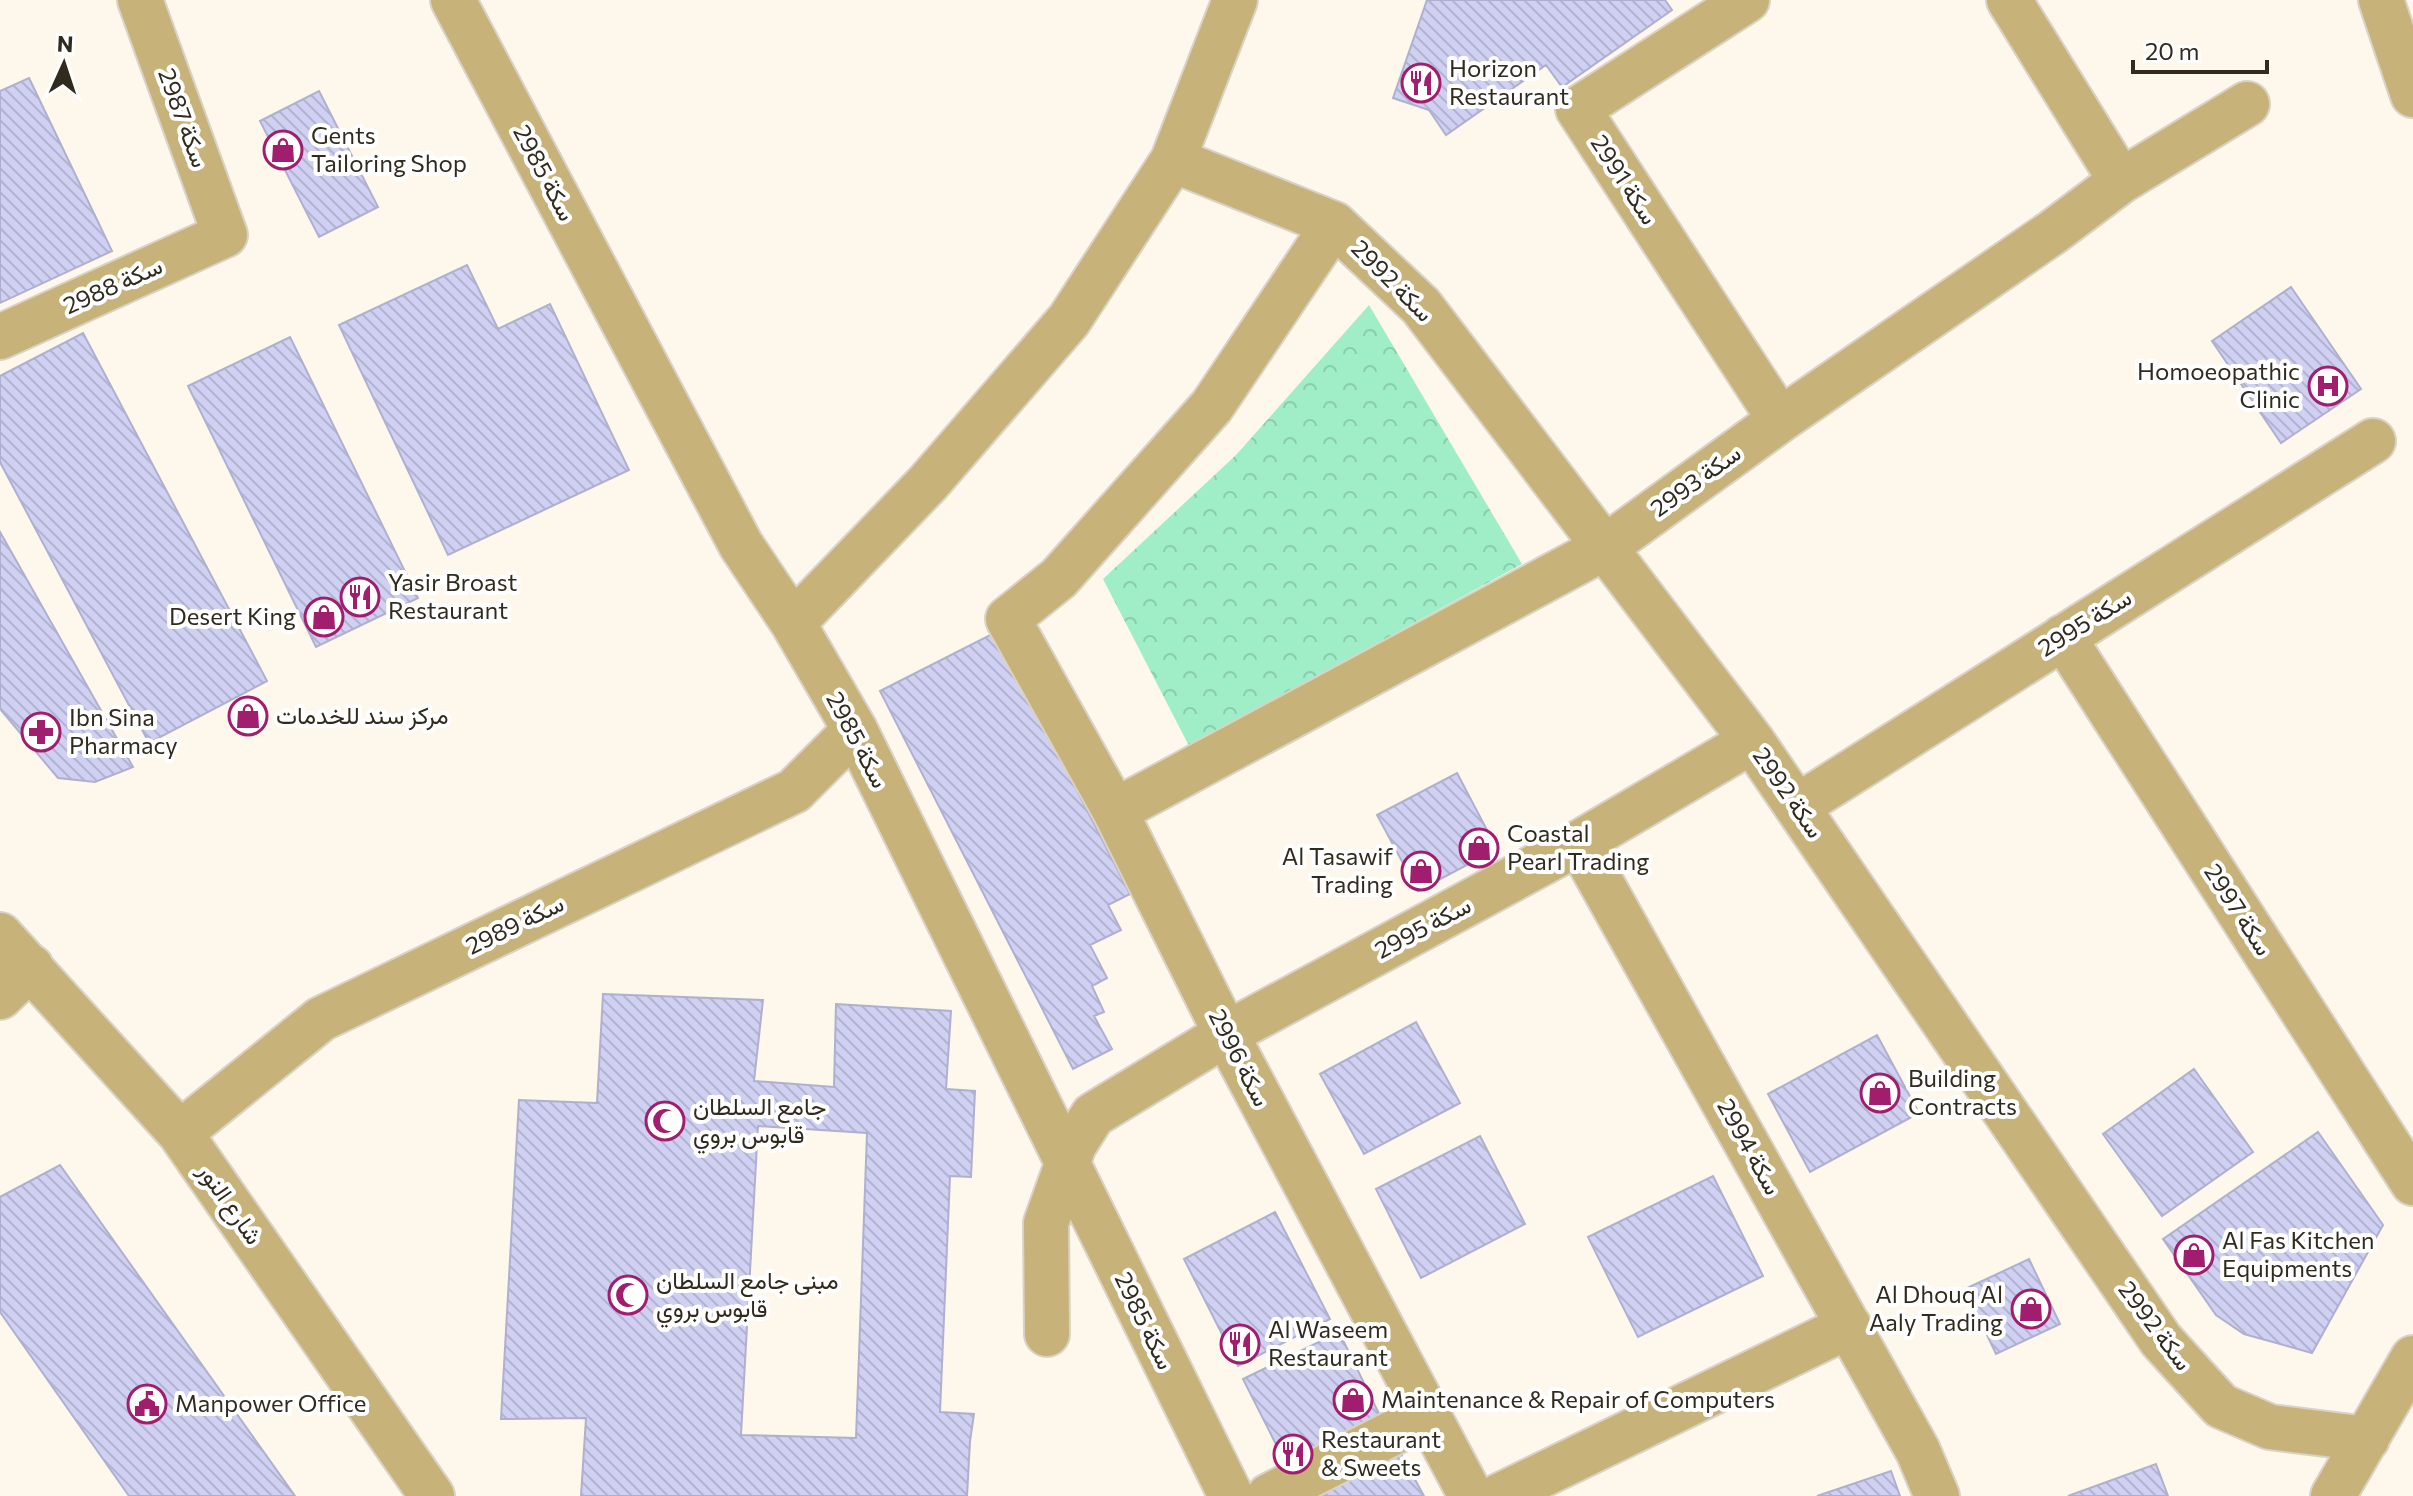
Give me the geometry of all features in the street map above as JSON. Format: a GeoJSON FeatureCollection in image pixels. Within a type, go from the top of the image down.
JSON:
{"type":"FeatureCollection","features":[{"type":"Feature","properties":{"kind":"street","name":"سكة 2987"},"geometry":{"type":"LineString","coordinates":[[140,0],[225,235]]}},
{"type":"Feature","properties":{"kind":"street","name":"سكة 2985"},"geometry":{"type":"LineString","coordinates":[[453,0],[741,545],[793,623],[855,730],[1231,1496]]}},
{"type":"Feature","properties":{"kind":"street"},"geometry":{"type":"LineString","coordinates":[[793,623],[928,483],[1069,320],[1173,160],[1235,0]]}},
{"type":"Feature","properties":{"kind":"street","name":"سكة 2991"},"geometry":{"type":"LineString","coordinates":[[1747,0],[1578,109],[1780,420]]}},
{"type":"Feature","properties":{"kind":"street"},"geometry":{"type":"LineString","coordinates":[[2009,0],[2121,181]]}},
{"type":"Feature","properties":{"kind":"street"},"geometry":{"type":"LineString","coordinates":[[2381,0],[2413,95]]}},
{"type":"Feature","properties":{"kind":"street","name":"سكة 2993"},"geometry":{"type":"LineString","coordinates":[[1115,811],[1604,548],[1780,420],[2053,232],[2121,181],[2247,104]]}},
{"type":"Feature","properties":{"kind":"street","name":"سكة 2992"},"geometry":{"type":"LineString","coordinates":[[1173,160],[1334,224],[1421,306],[1752,741],[2161,1340],[2221,1406],[2270,1427],[2367,1439]]}},
{"type":"Feature","properties":{"kind":"street","name":"سكة 2996"},"geometry":{"type":"LineString","coordinates":[[1334,224],[1212,406],[1059,578],[1008,619],[1115,811],[1226,1034],[1471,1496]]}},
{"type":"Feature","properties":{"kind":"street","name":"سكة 2988"},"geometry":{"type":"LineString","coordinates":[[0,337],[225,235]]}},
{"type":"Feature","properties":{"kind":"street","name":"سكة 2995"},"geometry":{"type":"LineString","coordinates":[[1798,806],[2373,441]]}},
{"type":"Feature","properties":{"kind":"street","name":"سكة 2997"},"geometry":{"type":"LineString","coordinates":[[2063,637],[2413,1183]]}},
{"type":"Feature","properties":{"kind":"street","name":"سكة 2989"},"geometry":{"type":"LineString","coordinates":[[180,1133],[321,1019],[794,791],[855,730]]}},
{"type":"Feature","properties":{"kind":"street","name":"سكة 2995"},"geometry":{"type":"LineString","coordinates":[[1047,1334],[1046,1223],[1066,1163],[1093,1115],[1226,1034],[1579,843],[1752,741]]}},
{"type":"Feature","properties":{"kind":"street","name":"سكة 2994"},"geometry":{"type":"LineString","coordinates":[[1579,843],[1918,1451],[1937,1496]]}},
{"type":"Feature","properties":{"kind":"street","name":"شارع النور"},"geometry":{"type":"LineString","coordinates":[[0,935],[180,1133],[432,1496]]}},
{"type":"Feature","properties":{"kind":"street"},"geometry":{"type":"LineString","coordinates":[[0,997],[31,967]]}},
{"type":"Feature","properties":{"kind":"street"},"geometry":{"type":"LineString","coordinates":[[1039,1108],[1062,1115],[1093,1115]]}},
{"type":"Feature","properties":{"kind":"street"},"geometry":{"type":"LineString","coordinates":[[1499,1496],[1849,1326]]}},
{"type":"Feature","properties":{"kind":"street"},"geometry":{"type":"LineString","coordinates":[[2333,1496],[2413,1358]]}},
{"type":"Feature","properties":{"kind":"street"},"geometry":{"type":"LineString","coordinates":[[1269,1496],[1428,1415]]}},
{"type":"Feature","properties":{"kind":"green space"},"geometry":{"type":"Polygon","coordinates":[[[1369,305],[1522,564],[1189,746],[1103,579],[1236,455],[1369,305]]]}},
{"type":"Feature","properties":{"kind":"building"},"geometry":{"type":"Polygon","coordinates":[[[1427,0],[1665,0],[1672,10],[1562,87],[1546,65],[1446,135],[1429,110],[1393,98],[1427,0]]]}},
{"type":"Feature","properties":{"kind":"building"},"geometry":{"type":"Polygon","coordinates":[[[29,78],[112,251],[0,303],[0,91],[29,78]]]}},
{"type":"Feature","properties":{"kind":"building"},"geometry":{"type":"Polygon","coordinates":[[[319,91],[378,207],[319,237],[260,121],[319,91]]]}},
{"type":"Feature","properties":{"kind":"building"},"geometry":{"type":"Polygon","coordinates":[[[467,265],[498,329],[550,304],[629,470],[448,555],[339,325],[467,265]]]}},
{"type":"Feature","properties":{"kind":"building"},"geometry":{"type":"Polygon","coordinates":[[[2291,287],[2361,389],[2281,443],[2212,341],[2291,287]]]}},
{"type":"Feature","properties":{"kind":"building"},"geometry":{"type":"Polygon","coordinates":[[[83,333],[267,681],[149,743],[0,462],[0,376],[83,333]]]}},
{"type":"Feature","properties":{"kind":"building"},"geometry":{"type":"Polygon","coordinates":[[[290,337],[418,598],[316,647],[188,386],[290,337]]]}},
{"type":"Feature","properties":{"kind":"building"},"geometry":{"type":"Polygon","coordinates":[[[0,532],[133,767],[95,782],[58,778],[0,709],[0,532]]]}},
{"type":"Feature","properties":{"kind":"building"},"geometry":{"type":"Polygon","coordinates":[[[996,632],[1130,894],[1108,905],[1121,930],[1090,945],[1107,978],[1092,986],[1104,1012],[1094,1016],[1112,1049],[1073,1069],[880,691],[996,632]]]}},
{"type":"Feature","properties":{"kind":"building"},"geometry":{"type":"Polygon","coordinates":[[[1457,773],[1497,849],[1418,891],[1377,815],[1457,773]]]}},
{"type":"Feature","properties":{"kind":"building","name":"مبنى جامع السلطان قابوس بروي"},"geometry":{"type":"Polygon","coordinates":[[[603,994],[763,1000],[754,1081],[834,1087],[836,1004],[951,1011],[946,1089],[975,1091],[971,1177],[950,1176],[940,1412],[974,1414],[967,1496],[581,1496],[586,1418],[501,1419],[519,1100],[597,1103],[603,994]],[[758,1126],[741,1435],[856,1438],[867,1133],[758,1126]]]}},
{"type":"Feature","properties":{"kind":"building"},"geometry":{"type":"Polygon","coordinates":[[[1416,1022],[1460,1103],[1364,1154],[1320,1074],[1416,1022]]]}},
{"type":"Feature","properties":{"kind":"building"},"geometry":{"type":"Polygon","coordinates":[[[1877,1035],[1919,1113],[1810,1172],[1768,1094],[1877,1035]]]}},
{"type":"Feature","properties":{"kind":"building"},"geometry":{"type":"Polygon","coordinates":[[[2194,1069],[2253,1152],[2162,1216],[2103,1134],[2194,1069]]]}},
{"type":"Feature","properties":{"kind":"building"},"geometry":{"type":"Polygon","coordinates":[[[2318,1132],[2383,1225],[2312,1353],[2244,1334],[2216,1315],[2163,1239],[2318,1132]]]}},
{"type":"Feature","properties":{"kind":"building"},"geometry":{"type":"Polygon","coordinates":[[[1480,1136],[1525,1224],[1421,1278],[1376,1189],[1480,1136]]]}},
{"type":"Feature","properties":{"kind":"building","name":"Manpower Office"},"geometry":{"type":"Polygon","coordinates":[[[60,1165],[295,1496],[129,1496],[0,1312],[0,1197],[60,1165]]]}},
{"type":"Feature","properties":{"kind":"building"},"geometry":{"type":"Polygon","coordinates":[[[1713,1176],[1763,1276],[1638,1337],[1588,1237],[1713,1176]]]}},
{"type":"Feature","properties":{"kind":"building"},"geometry":{"type":"Polygon","coordinates":[[[1275,1212],[1330,1319],[1238,1366],[1184,1259],[1275,1212]]]}},
{"type":"Feature","properties":{"kind":"building"},"geometry":{"type":"Polygon","coordinates":[[[2029,1259],[2060,1324],[1996,1354],[1965,1289],[2029,1259]]]}},
{"type":"Feature","properties":{"kind":"building"},"geometry":{"type":"Polygon","coordinates":[[[1339,1332],[1386,1428],[1291,1474],[1243,1379],[1339,1332]]]}},
{"type":"Feature","properties":{"kind":"building"},"geometry":{"type":"Polygon","coordinates":[[[1396,1445],[1424,1496],[1302,1496],[1396,1445]]]}},
{"type":"Feature","properties":{"kind":"building"},"geometry":{"type":"Polygon","coordinates":[[[2156,1464],[2168,1496],[2068,1496],[2156,1464]]]}},
{"type":"Feature","properties":{"kind":"building"},"geometry":{"type":"Polygon","coordinates":[[[1891,1471],[1900,1496],[1817,1496],[1891,1471]]]}},
{"type":"Feature","properties":{"kind":"place","name":"Horizon Restaurant"},"geometry":{"type":"Point","coordinates":[1421,83]}},
{"type":"Feature","properties":{"kind":"place","name":"Gents Tailoring Shop"},"geometry":{"type":"Point","coordinates":[283,150]}},
{"type":"Feature","properties":{"kind":"place","name":"Homoeopathic Clinic"},"geometry":{"type":"Point","coordinates":[2328,386]}},
{"type":"Feature","properties":{"kind":"place","name":"Yasir Broast Restaurant"},"geometry":{"type":"Point","coordinates":[360,597]}},
{"type":"Feature","properties":{"kind":"place","name":"Desert King"},"geometry":{"type":"Point","coordinates":[324,617]}},
{"type":"Feature","properties":{"kind":"place","name":"مركز سند للخدمات"},"geometry":{"type":"Point","coordinates":[248,716]}},
{"type":"Feature","properties":{"kind":"place","name":"Ibn Sina Pharmacy"},"geometry":{"type":"Point","coordinates":[41,732]}},
{"type":"Feature","properties":{"kind":"place","name":"Coastal Pearl Trading"},"geometry":{"type":"Point","coordinates":[1479,848]}},
{"type":"Feature","properties":{"kind":"place","name":"Al Tasawif Trading"},"geometry":{"type":"Point","coordinates":[1421,871]}},
{"type":"Feature","properties":{"kind":"place","name":"Building Contracts"},"geometry":{"type":"Point","coordinates":[1880,1093]}},
{"type":"Feature","properties":{"kind":"place","name":"جامع السلطان قابوس بروي"},"geometry":{"type":"Point","coordinates":[665,1121]}},
{"type":"Feature","properties":{"kind":"place","name":"Al Fas Kitchen Equipments"},"geometry":{"type":"Point","coordinates":[2194,1255]}},
{"type":"Feature","properties":{"kind":"place","name":"مبنى جامع السلطان قابوس بروي"},"geometry":{"type":"Point","coordinates":[628,1295]}},
{"type":"Feature","properties":{"kind":"place","name":"Al Dhouq Al Aaly Trading"},"geometry":{"type":"Point","coordinates":[2031,1309]}},
{"type":"Feature","properties":{"kind":"place","name":"Al Waseem Restaurant"},"geometry":{"type":"Point","coordinates":[1240,1344]}},
{"type":"Feature","properties":{"kind":"place","name":"Maintenance & Repair of Computers"},"geometry":{"type":"Point","coordinates":[1353,1400]}},
{"type":"Feature","properties":{"kind":"place","name":"Manpower Office"},"geometry":{"type":"Point","coordinates":[147,1404]}},
{"type":"Feature","properties":{"kind":"place","name":"Restaurant & Sweets"},"geometry":{"type":"Point","coordinates":[1293,1454]}}]}
